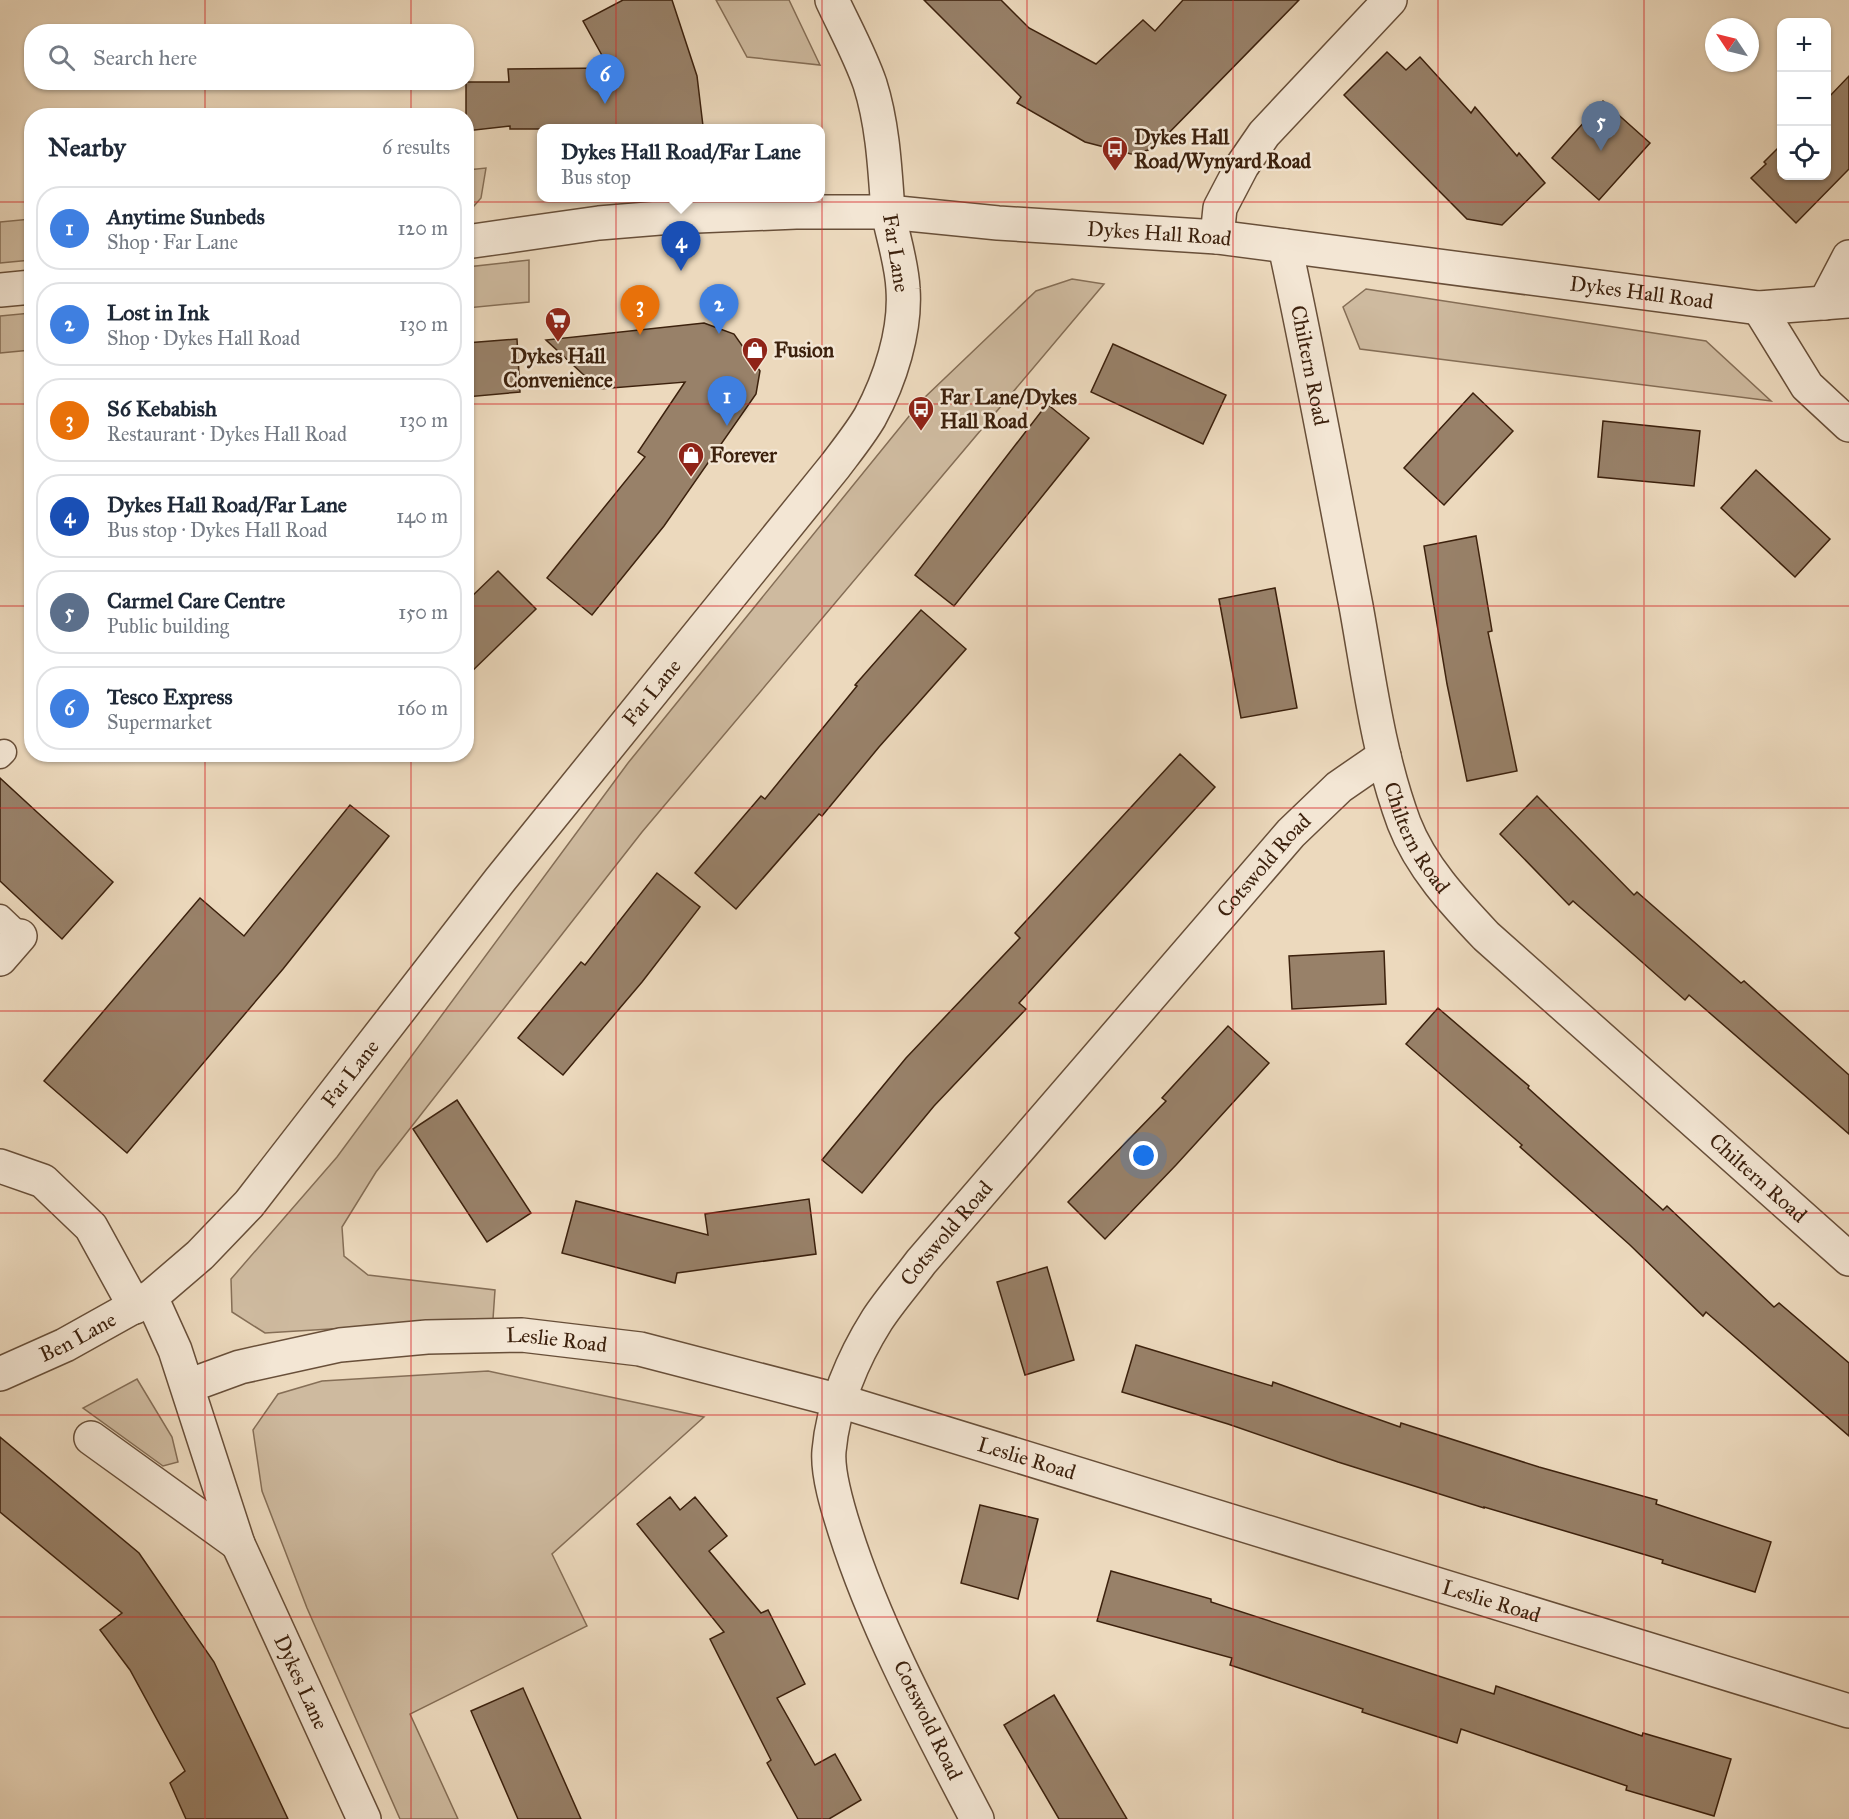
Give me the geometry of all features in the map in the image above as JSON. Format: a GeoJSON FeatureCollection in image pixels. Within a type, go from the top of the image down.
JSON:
{"type":"FeatureCollection","features":[{"type":"Feature","properties":{"kind":"street","name":"Far Lane"},"geometry":{"type":"LineString","coordinates":[[143,1302],[200,1255],[249,1204],[500,880],[835,466],[869,417],[898,343],[903,315],[903,287],[888,212],[882,135],[870,86],[857,52],[832,0]]}},
{"type":"Feature","properties":{"kind":"street"},"geometry":{"type":"LineString","coordinates":[[1217,237],[1220,208],[1242,166],[1264,134],[1390,0]]}},
{"type":"Feature","properties":{"kind":"street","name":"Dykes Hall Road"},"geometry":{"type":"LineString","coordinates":[[474,241],[599,223],[672,217],[796,212],[888,212],[998,223],[1217,237],[1759,308],[1837,302]]}},
{"type":"Feature","properties":{"kind":"street","name":"Chiltern Road"},"geometry":{"type":"LineString","coordinates":[[1285,246],[1307,349],[1384,756],[1405,824],[1419,852],[1443,890],[1486,936],[1849,1259]]}},
{"type":"Feature","properties":{"kind":"street"},"geometry":{"type":"LineString","coordinates":[[1837,302],[1849,257]]}},
{"type":"Feature","properties":{"kind":"street"},"geometry":{"type":"LineString","coordinates":[[0,290],[24,288]]}},
{"type":"Feature","properties":{"kind":"street"},"geometry":{"type":"LineString","coordinates":[[1759,308],[1807,386],[1849,425]]}},
{"type":"Feature","properties":{"kind":"street","name":"Cotswold Road"},"geometry":{"type":"LineString","coordinates":[[977,1819],[930,1730],[859,1576],[836,1502],[829,1453],[840,1401],[855,1360],[878,1319],[921,1262],[1291,833],[1339,787],[1384,756]]}},
{"type":"Feature","properties":{"kind":"street","name":"Dykes Lane"},"geometry":{"type":"LineString","coordinates":[[0,1166],[43,1181],[91,1227],[175,1350],[238,1544],[364,1819]]}},
{"type":"Feature","properties":{"kind":"street","name":"Ben Lane"},"geometry":{"type":"LineString","coordinates":[[0,1374],[65,1345],[143,1302]]}},
{"type":"Feature","properties":{"kind":"street","name":"Leslie Road"},"geometry":{"type":"LineString","coordinates":[[188,1386],[240,1367],[340,1345],[427,1337],[522,1335],[640,1349],[840,1401],[1849,1711]]}},
{"type":"Feature","properties":{"kind":"street","name":"Dykes Lane"},"geometry":{"type":"LineString","coordinates":[[91,1438],[238,1544]]}},
{"type":"Feature","properties":{"kind":"shaded area"},"geometry":{"type":"Polygon","coordinates":[[[716,0],[789,0],[820,65],[747,57],[716,0]]]}},
{"type":"Feature","properties":{"kind":"shaded area"},"geometry":{"type":"Polygon","coordinates":[[[486,168],[481,198],[474,206],[474,169],[486,168]]]}},
{"type":"Feature","properties":{"kind":"shaded area"},"geometry":{"type":"Polygon","coordinates":[[[24,220],[24,261],[0,263],[0,222],[24,220]]]}},
{"type":"Feature","properties":{"kind":"shaded area"},"geometry":{"type":"Polygon","coordinates":[[[529,260],[529,302],[474,307],[474,266],[529,260]]]}},
{"type":"Feature","properties":{"kind":"shaded area"},"geometry":{"type":"Polygon","coordinates":[[[1072,279],[1104,284],[642,832],[376,1172],[342,1227],[344,1256],[368,1275],[495,1290],[493,1319],[265,1333],[232,1312],[231,1279],[337,1157],[628,763],[923,399],[1036,291],[1072,279]]]}},
{"type":"Feature","properties":{"kind":"shaded area"},"geometry":{"type":"Polygon","coordinates":[[[1366,289],[1706,341],[1771,401],[1360,349],[1343,307],[1366,289]]]}},
{"type":"Feature","properties":{"kind":"shaded area"},"geometry":{"type":"Polygon","coordinates":[[[24,314],[24,351],[0,353],[0,316],[24,314]]]}},
{"type":"Feature","properties":{"kind":"shaded area"},"geometry":{"type":"Polygon","coordinates":[[[488,1371],[704,1417],[552,1554],[587,1626],[410,1714],[458,1819],[400,1819],[307,1608],[262,1491],[253,1430],[278,1394],[322,1381],[488,1371]]]}},
{"type":"Feature","properties":{"kind":"shaded area"},"geometry":{"type":"Polygon","coordinates":[[[137,1379],[172,1437],[178,1462],[163,1466],[83,1408],[137,1379]]]}},
{"type":"Feature","properties":{"kind":"building"},"geometry":{"type":"Polygon","coordinates":[[[623,0],[672,0],[697,76],[703,124],[537,124],[537,129],[510,129],[510,126],[474,130],[474,108],[466,108],[466,90],[474,90],[474,82],[509,82],[508,69],[609,68],[583,21],[623,0]]]}},
{"type":"Feature","properties":{"kind":"building"},"geometry":{"type":"Polygon","coordinates":[[[924,0],[1001,0],[1029,28],[1096,64],[1143,20],[1155,31],[1183,0],[1299,0],[1153,149],[1131,154],[1085,142],[1017,103],[1021,97],[924,0]]]}},
{"type":"Feature","properties":{"kind":"building"},"geometry":{"type":"Polygon","coordinates":[[[1387,52],[1406,70],[1420,57],[1471,113],[1475,107],[1517,156],[1519,153],[1545,183],[1502,225],[1467,219],[1344,95],[1387,52]]]}},
{"type":"Feature","properties":{"kind":"building"},"geometry":{"type":"Polygon","coordinates":[[[1849,76],[1849,169],[1796,223],[1751,178],[1766,164],[1764,162],[1777,149],[1777,180],[1831,180],[1831,95],[1849,76]]]}},
{"type":"Feature","properties":{"kind":"building"},"geometry":{"type":"Polygon","coordinates":[[[1603,101],[1650,143],[1599,200],[1552,158],[1603,101]]]}},
{"type":"Feature","properties":{"kind":"building"},"geometry":{"type":"Polygon","coordinates":[[[704,323],[734,334],[760,371],[756,394],[664,526],[592,615],[547,578],[645,457],[638,452],[685,382],[599,389],[546,340],[704,323]]]}},
{"type":"Feature","properties":{"kind":"building"},"geometry":{"type":"Polygon","coordinates":[[[517,339],[520,392],[474,396],[474,342],[517,339]]]}},
{"type":"Feature","properties":{"kind":"building"},"geometry":{"type":"Polygon","coordinates":[[[1113,344],[1226,395],[1203,444],[1091,392],[1113,344]]]}},
{"type":"Feature","properties":{"kind":"building"},"geometry":{"type":"Polygon","coordinates":[[[1473,393],[1513,431],[1444,505],[1404,468],[1473,393]]]}},
{"type":"Feature","properties":{"kind":"building"},"geometry":{"type":"Polygon","coordinates":[[[1047,404],[1089,438],[954,606],[915,575],[1047,404]]]}},
{"type":"Feature","properties":{"kind":"building"},"geometry":{"type":"Polygon","coordinates":[[[1603,421],[1700,431],[1694,486],[1598,477],[1603,421]]]}},
{"type":"Feature","properties":{"kind":"building"},"geometry":{"type":"Polygon","coordinates":[[[1756,470],[1830,539],[1795,577],[1721,508],[1756,470]]]}},
{"type":"Feature","properties":{"kind":"building"},"geometry":{"type":"Polygon","coordinates":[[[1476,536],[1492,631],[1488,632],[1517,771],[1467,781],[1447,684],[1424,546],[1476,536]]]}},
{"type":"Feature","properties":{"kind":"building"},"geometry":{"type":"Polygon","coordinates":[[[498,571],[536,609],[474,669],[474,594],[498,571]]]}},
{"type":"Feature","properties":{"kind":"building"},"geometry":{"type":"Polygon","coordinates":[[[1275,588],[1297,708],[1241,718],[1219,599],[1275,588]]]}},
{"type":"Feature","properties":{"kind":"building"},"geometry":{"type":"Polygon","coordinates":[[[921,610],[966,649],[879,747],[822,816],[819,814],[736,909],[695,873],[761,796],[765,799],[857,686],[855,685],[921,610]]]}},
{"type":"Feature","properties":{"kind":"building"},"geometry":{"type":"Polygon","coordinates":[[[1180,754],[1215,787],[1019,1003],[1026,1009],[934,1106],[862,1193],[822,1160],[906,1058],[1020,938],[1015,933],[1180,754]]]}},
{"type":"Feature","properties":{"kind":"building"},"geometry":{"type":"Polygon","coordinates":[[[0,778],[113,882],[62,939],[0,881],[0,778]]]}},
{"type":"Feature","properties":{"kind":"building"},"geometry":{"type":"Polygon","coordinates":[[[1537,796],[1634,895],[1637,892],[1741,983],[1744,981],[1849,1075],[1849,1134],[1689,995],[1685,1000],[1573,901],[1569,905],[1500,834],[1537,796]]]}},
{"type":"Feature","properties":{"kind":"building"},"geometry":{"type":"Polygon","coordinates":[[[350,805],[389,836],[283,969],[127,1153],[44,1081],[200,898],[244,936],[350,805]]]}},
{"type":"Feature","properties":{"kind":"building"},"geometry":{"type":"Polygon","coordinates":[[[657,873],[700,907],[642,982],[563,1075],[518,1038],[581,962],[585,965],[657,873]]]}},
{"type":"Feature","properties":{"kind":"building"},"geometry":{"type":"Polygon","coordinates":[[[1384,951],[1386,1004],[1292,1009],[1289,956],[1384,951]]]}},
{"type":"Feature","properties":{"kind":"building"},"geometry":{"type":"Polygon","coordinates":[[[1438,1008],[1529,1086],[1528,1088],[1663,1210],[1667,1206],[1774,1307],[1779,1303],[1849,1363],[1849,1436],[1706,1312],[1703,1316],[1630,1245],[1520,1147],[1522,1145],[1406,1044],[1438,1008]]]}},
{"type":"Feature","properties":{"kind":"building"},"geometry":{"type":"Polygon","coordinates":[[[1228,1026],[1269,1063],[1105,1239],[1068,1202],[1166,1101],[1162,1098],[1228,1026]]]}},
{"type":"Feature","properties":{"kind":"building"},"geometry":{"type":"Polygon","coordinates":[[[457,1100],[531,1213],[487,1242],[413,1129],[457,1100]]]}},
{"type":"Feature","properties":{"kind":"building"},"geometry":{"type":"Polygon","coordinates":[[[809,1199],[816,1254],[677,1273],[675,1283],[562,1253],[576,1201],[708,1235],[705,1214],[809,1199]]]}},
{"type":"Feature","properties":{"kind":"building"},"geometry":{"type":"Polygon","coordinates":[[[1047,1267],[1074,1360],[1025,1375],[997,1282],[1047,1267]]]}},
{"type":"Feature","properties":{"kind":"building"},"geometry":{"type":"Polygon","coordinates":[[[1136,1345],[1272,1386],[1273,1382],[1400,1427],[1401,1423],[1539,1467],[1657,1500],[1656,1504],[1771,1542],[1755,1592],[1662,1563],[1663,1560],[1484,1508],[1338,1462],[1228,1424],[1122,1392],[1136,1345]]]}},
{"type":"Feature","properties":{"kind":"building"},"geometry":{"type":"Polygon","coordinates":[[[0,1437],[139,1553],[214,1662],[288,1819],[186,1819],[170,1783],[185,1771],[130,1670],[100,1630],[122,1613],[0,1512],[0,1437]]]}},
{"type":"Feature","properties":{"kind":"building"},"geometry":{"type":"Polygon","coordinates":[[[670,1497],[680,1510],[695,1497],[727,1536],[709,1551],[761,1613],[768,1610],[805,1684],[777,1698],[815,1765],[835,1754],[861,1800],[829,1819],[798,1819],[767,1763],[771,1760],[710,1639],[724,1632],[637,1524],[670,1497]]]}},
{"type":"Feature","properties":{"kind":"building"},"geometry":{"type":"Polygon","coordinates":[[[980,1505],[1038,1519],[1018,1599],[961,1583],[980,1505]]]}},
{"type":"Feature","properties":{"kind":"building"},"geometry":{"type":"Polygon","coordinates":[[[1111,1571],[1211,1599],[1211,1602],[1494,1694],[1496,1686],[1642,1736],[1643,1733],[1731,1759],[1714,1816],[1626,1790],[1627,1786],[1461,1729],[1457,1743],[1230,1665],[1232,1658],[1097,1621],[1111,1571]]]}},
{"type":"Feature","properties":{"kind":"building"},"geometry":{"type":"Polygon","coordinates":[[[523,1688],[581,1819],[518,1819],[471,1711],[523,1688]]]}},
{"type":"Feature","properties":{"kind":"building"},"geometry":{"type":"Polygon","coordinates":[[[1054,1695],[1127,1819],[1059,1819],[1004,1725],[1054,1695]]]}},
{"type":"Feature","properties":{"kind":"place","name":"Tesco Express"},"geometry":{"type":"Point","coordinates":[605,104]}},
{"type":"Feature","properties":{"kind":"place","name":"Carmel Care Centre"},"geometry":{"type":"Point","coordinates":[1601,151]}},
{"type":"Feature","properties":{"kind":"place","name":"Dykes Hall Road/Wynyard Road"},"geometry":{"type":"Point","coordinates":[1115,172]}},
{"type":"Feature","properties":{"kind":"place","name":"Dykes Hall Road/Far Lane"},"geometry":{"type":"Point","coordinates":[681,271]}},
{"type":"Feature","properties":{"kind":"place","name":"Lost in Ink"},"geometry":{"type":"Point","coordinates":[719,334]}},
{"type":"Feature","properties":{"kind":"place","name":"S6 Kebabish"},"geometry":{"type":"Point","coordinates":[640,335]}},
{"type":"Feature","properties":{"kind":"place","name":"Dykes Hall Convenience"},"geometry":{"type":"Point","coordinates":[558,343]}},
{"type":"Feature","properties":{"kind":"place","name":"Fusion"},"geometry":{"type":"Point","coordinates":[755,373]}},
{"type":"Feature","properties":{"kind":"place","name":"Anytime Sunbeds"},"geometry":{"type":"Point","coordinates":[727,426]}},
{"type":"Feature","properties":{"kind":"place","name":"Far Lane/Dykes Hall Road"},"geometry":{"type":"Point","coordinates":[921,432]}},
{"type":"Feature","properties":{"kind":"place","name":"Forever"},"geometry":{"type":"Point","coordinates":[691,478]}}]}
